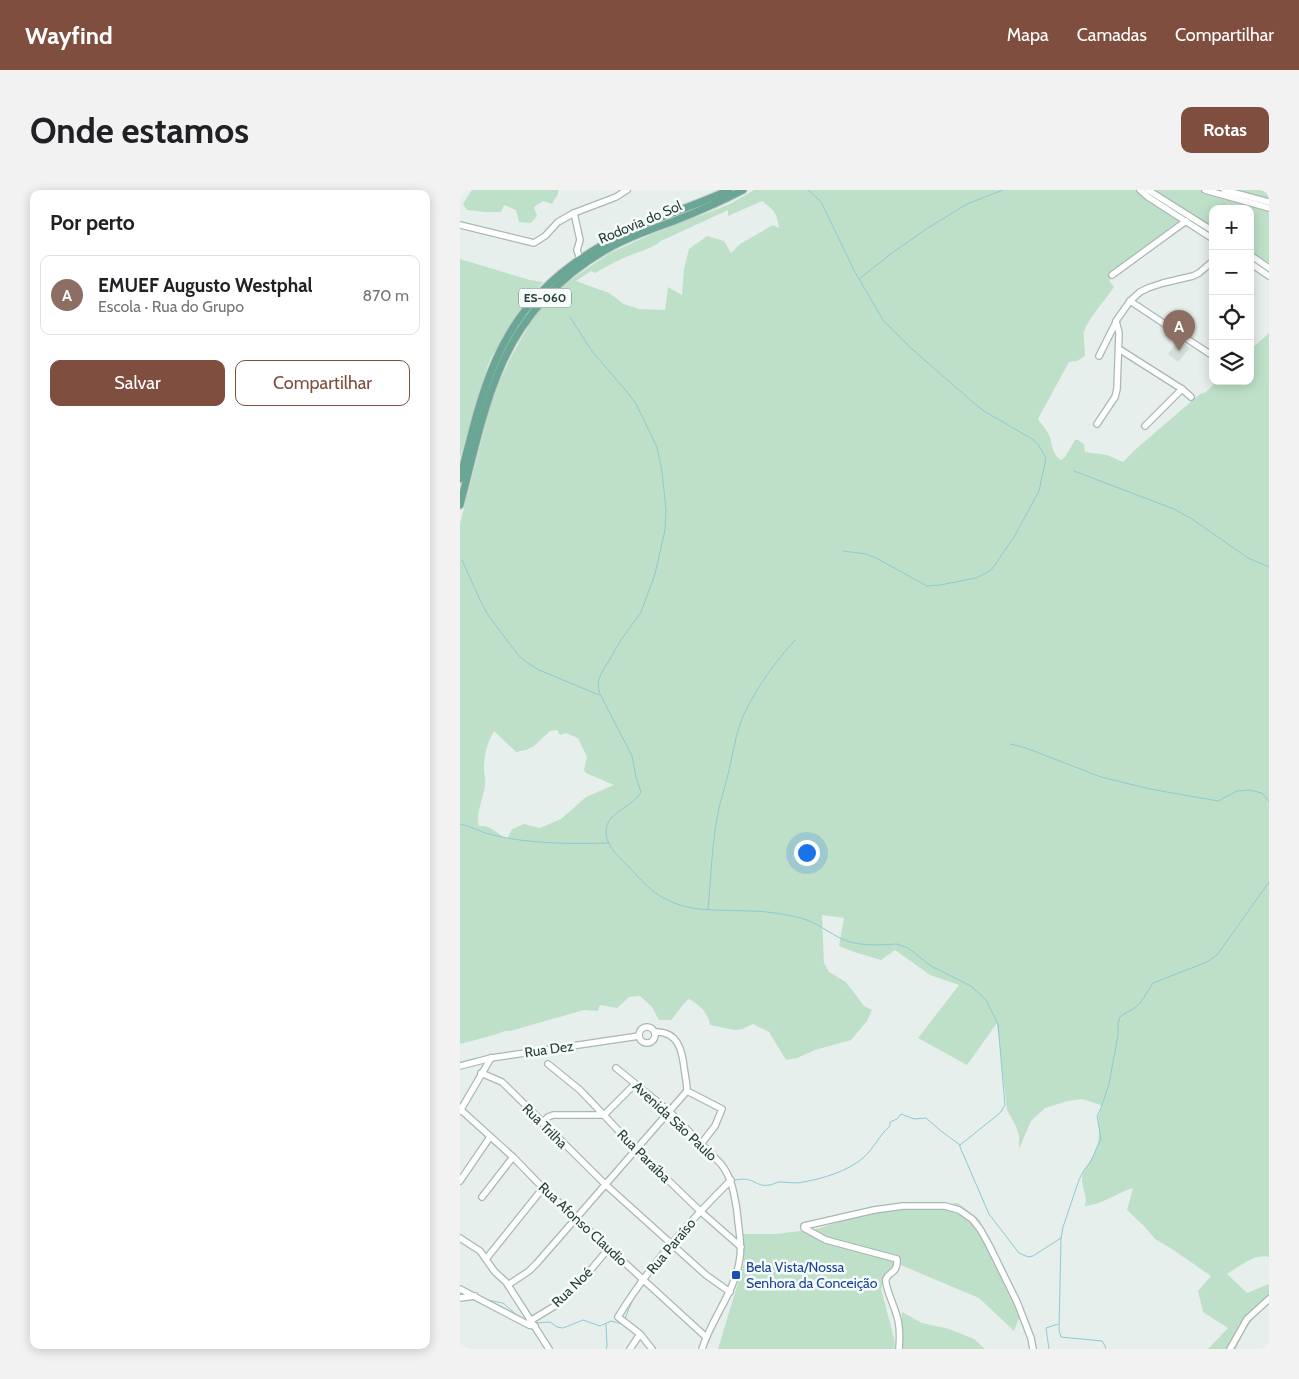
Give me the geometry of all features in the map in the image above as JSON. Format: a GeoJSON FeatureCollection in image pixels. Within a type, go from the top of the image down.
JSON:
{"type":"FeatureCollection","features":[{"type":"Feature","properties":{"kind":"main road","name":"Rodovia do Sol"},"geometry":{"type":"LineString","coordinates":[[460,479],[479,407],[494,364],[505,341],[533,301],[564,271],[602,245],[632,230],[729,190]]}},
{"type":"Feature","properties":{"kind":"main road","name":"Rodovia do Sol"},"geometry":{"type":"LineString","coordinates":[[460,505],[484,414],[499,371],[526,321],[550,293],[577,268],[611,247],[628,238],[700,211],[743,190]]}},
{"type":"Feature","properties":{"kind":"street"},"geometry":{"type":"LineString","coordinates":[[460,225],[533,243],[545,236],[555,224],[574,213],[616,197],[627,190]]}},
{"type":"Feature","properties":{"kind":"street"},"geometry":{"type":"LineString","coordinates":[[1140,190],[1209,235]]}},
{"type":"Feature","properties":{"kind":"street"},"geometry":{"type":"LineString","coordinates":[[1148,190],[1209,228]]}},
{"type":"Feature","properties":{"kind":"street"},"geometry":{"type":"LineString","coordinates":[[1205,190],[1269,208]]}},
{"type":"Feature","properties":{"kind":"street"},"geometry":{"type":"LineString","coordinates":[[1224,190],[1269,202]]}},
{"type":"Feature","properties":{"kind":"street"},"geometry":{"type":"LineString","coordinates":[[574,213],[580,240],[577,250],[580,259]]}},
{"type":"Feature","properties":{"kind":"street"},"geometry":{"type":"LineString","coordinates":[[1112,275],[1186,221]]}},
{"type":"Feature","properties":{"kind":"street"},"geometry":{"type":"LineString","coordinates":[[1254,259],[1269,268]]}},
{"type":"Feature","properties":{"kind":"street"},"geometry":{"type":"LineString","coordinates":[[1099,356],[1117,317],[1138,294],[1163,282],[1193,276],[1209,264]]}},
{"type":"Feature","properties":{"kind":"street"},"geometry":{"type":"LineString","coordinates":[[1254,266],[1269,276]]}},
{"type":"Feature","properties":{"kind":"street"},"geometry":{"type":"LineString","coordinates":[[1130,301],[1209,353]]}},
{"type":"Feature","properties":{"kind":"street"},"geometry":{"type":"LineString","coordinates":[[1097,424],[1116,393],[1119,333],[1116,322]]}},
{"type":"Feature","properties":{"kind":"street"},"geometry":{"type":"LineString","coordinates":[[1119,348],[1182,389],[1191,397]]}},
{"type":"Feature","properties":{"kind":"street"},"geometry":{"type":"LineString","coordinates":[[1145,426],[1182,389]]}},
{"type":"Feature","properties":{"kind":"street"},"geometry":{"type":"LineString","coordinates":[[645,1027],[650,1027],[655,1032],[655,1039],[649,1043],[642,1042],[639,1036],[645,1027]]}},
{"type":"Feature","properties":{"kind":"street"},"geometry":{"type":"LineString","coordinates":[[508,1285],[532,1268],[687,1091],[683,1054],[680,1048],[669,1034],[655,1032]]}},
{"type":"Feature","properties":{"kind":"street","name":"Rua Dez"},"geometry":{"type":"LineString","coordinates":[[460,1066],[491,1058],[639,1036]]}},
{"type":"Feature","properties":{"kind":"street"},"geometry":{"type":"LineString","coordinates":[[460,1111],[491,1058]]}},
{"type":"Feature","properties":{"kind":"street","name":"Rua Paraíba"},"geometry":{"type":"LineString","coordinates":[[548,1064],[580,1090],[636,1149],[700,1211],[741,1247]]}},
{"type":"Feature","properties":{"kind":"street","name":"Avenida São Paulo"},"geometry":{"type":"LineString","coordinates":[[616,1068],[668,1111],[721,1164],[728,1172],[731,1180],[741,1247],[738,1266],[734,1283],[706,1337],[702,1349]]}},
{"type":"Feature","properties":{"kind":"street","name":"Rua Trilha"},"geometry":{"type":"LineString","coordinates":[[481,1073],[502,1082],[606,1185],[706,1275],[730,1292]]}},
{"type":"Feature","properties":{"kind":"street"},"geometry":{"type":"LineString","coordinates":[[542,1123],[553,1115],[604,1115],[635,1084]]}},
{"type":"Feature","properties":{"kind":"street"},"geometry":{"type":"LineString","coordinates":[[687,1091],[722,1109],[715,1126],[701,1144]]}},
{"type":"Feature","properties":{"kind":"street","name":"Rua Afonso Claudio"},"geometry":{"type":"LineString","coordinates":[[460,1111],[513,1157],[543,1188],[706,1337]]}},
{"type":"Feature","properties":{"kind":"street"},"geometry":{"type":"LineString","coordinates":[[460,1181],[490,1136]]}},
{"type":"Feature","properties":{"kind":"street"},"geometry":{"type":"LineString","coordinates":[[482,1197],[513,1157]]}},
{"type":"Feature","properties":{"kind":"street","name":"Rua Paraíso"},"geometry":{"type":"LineString","coordinates":[[640,1334],[618,1317],[643,1279],[671,1243],[731,1180]]}},
{"type":"Feature","properties":{"kind":"street"},"geometry":{"type":"LineString","coordinates":[[486,1259],[543,1188]]}},
{"type":"Feature","properties":{"kind":"street"},"geometry":{"type":"LineString","coordinates":[[899,1349],[899,1321],[886,1281],[887,1277],[895,1270],[897,1259],[826,1240],[804,1228],[805,1226],[893,1207],[945,1206],[959,1210],[972,1219],[989,1245],[1017,1302],[1031,1338],[1033,1349]]}},
{"type":"Feature","properties":{"kind":"street"},"geometry":{"type":"LineString","coordinates":[[460,1238],[480,1251],[508,1285],[549,1349]]}},
{"type":"Feature","properties":{"kind":"street","name":"Rua Noé"},"geometry":{"type":"LineString","coordinates":[[532,1324],[558,1304],[583,1279],[609,1248]]}},
{"type":"Feature","properties":{"kind":"street"},"geometry":{"type":"LineString","coordinates":[[460,1288],[529,1325],[532,1324]]}},
{"type":"Feature","properties":{"kind":"street"},"geometry":{"type":"LineString","coordinates":[[460,1298],[475,1296]]}},
{"type":"Feature","properties":{"kind":"street"},"geometry":{"type":"LineString","coordinates":[[1230,1349],[1247,1319],[1269,1298]]}},
{"type":"Feature","properties":{"kind":"street"},"geometry":{"type":"LineString","coordinates":[[630,1349],[640,1334],[652,1349]]}},
{"type":"Feature","properties":{"kind":"shaded area"},"geometry":{"type":"Polygon","coordinates":[[[1179,340],[1190,348],[1178,362],[1168,354],[1179,340]]]}},
{"type":"Feature","properties":{"kind":"green space"},"geometry":{"type":"Polygon","coordinates":[[[472,190],[558,190],[558,194],[552,204],[543,201],[534,207],[537,216],[531,223],[519,222],[516,210],[504,205],[501,212],[467,210],[463,204],[472,190]]]}},
{"type":"Feature","properties":{"kind":"green space"},"geometry":{"type":"Polygon","coordinates":[[[754,190],[1269,190],[1269,263],[1254,254],[1254,205],[1209,205],[1209,225],[1193,215],[1185,227],[1109,280],[1114,287],[1093,315],[1084,332],[1085,356],[1077,361],[1069,362],[1038,419],[1050,437],[1055,455],[1061,460],[1065,457],[1075,440],[1078,440],[1084,444],[1085,452],[1107,455],[1123,462],[1200,394],[1206,392],[1213,385],[1254,385],[1254,346],[1269,333],[1269,1257],[1264,1256],[1253,1259],[1227,1274],[1247,1293],[1269,1284],[1269,1304],[1249,1324],[1236,1349],[1208,1349],[1228,1328],[1203,1312],[1198,1291],[1211,1276],[1155,1239],[1127,1210],[1133,1188],[1103,1201],[1084,1206],[1086,1200],[1082,1176],[1097,1145],[1099,1135],[1098,1118],[1101,1105],[1082,1099],[1045,1108],[1031,1121],[1019,1149],[1019,1136],[1016,1126],[1007,1110],[997,1023],[967,1065],[918,1038],[959,985],[930,975],[895,950],[881,960],[839,946],[844,918],[822,915],[824,963],[829,972],[846,982],[864,1006],[872,1010],[867,1021],[851,1040],[815,1050],[797,1058],[786,1060],[769,1032],[753,1024],[735,1030],[710,1025],[703,1010],[689,999],[671,1020],[659,1020],[652,1007],[640,996],[629,997],[617,1008],[600,1005],[598,1011],[584,1010],[460,1044],[460,524],[489,411],[498,385],[531,321],[546,302],[566,283],[610,253],[650,235],[730,204],[754,190]],[[762,201],[728,216],[728,210],[595,273],[591,271],[576,281],[609,293],[624,304],[639,309],[665,310],[668,287],[682,295],[684,269],[689,249],[707,236],[724,241],[731,253],[740,244],[773,225],[779,228],[774,212],[762,201]],[[557,730],[550,731],[534,746],[516,752],[494,731],[485,754],[485,782],[478,816],[479,826],[491,828],[507,839],[512,829],[524,824],[540,828],[561,819],[586,797],[614,785],[586,773],[584,770],[587,757],[578,738],[566,733],[560,735],[557,730]]]}},
{"type":"Feature","properties":{"kind":"green space"},"geometry":{"type":"Polygon","coordinates":[[[460,259],[530,280],[543,282],[528,300],[492,356],[460,458],[460,259]]]}},
{"type":"Feature","properties":{"kind":"green space"},"geometry":{"type":"Polygon","coordinates":[[[958,1203],[980,1220],[989,1247],[1020,1316],[1014,1331],[979,1298],[896,1263],[885,1278],[881,1289],[894,1338],[895,1349],[718,1349],[744,1263],[741,1234],[775,1234],[817,1229],[874,1211],[958,1203]]]}},
{"type":"Feature","properties":{"kind":"green space"},"geometry":{"type":"Polygon","coordinates":[[[902,1312],[922,1323],[949,1329],[974,1339],[985,1349],[903,1349],[902,1312]]]}},
{"type":"Feature","properties":{"kind":"waterway"},"geometry":{"type":"LineString","coordinates":[[808,190],[821,202],[855,272],[883,320],[912,349],[975,404],[1038,444],[1046,458],[1039,491],[1014,537],[992,569],[976,578],[927,586],[876,558],[866,554],[843,551]]}},
{"type":"Feature","properties":{"kind":"waterway"},"geometry":{"type":"LineString","coordinates":[[859,279],[928,228],[967,204],[1003,190]]}},
{"type":"Feature","properties":{"kind":"waterway"},"geometry":{"type":"LineString","coordinates":[[570,317],[591,350],[636,404],[657,447],[662,471],[666,510],[665,530],[655,574],[641,612],[621,640],[598,682],[599,692],[632,756],[641,792],[610,820],[606,834],[609,844],[647,886],[654,892],[677,904],[700,909],[788,915],[811,922],[838,937],[852,942],[867,945],[897,944],[908,948],[931,966],[971,986],[986,1000],[998,1024],[1005,1105],[1000,1113],[960,1145]]}},
{"type":"Feature","properties":{"kind":"waterway"},"geometry":{"type":"LineString","coordinates":[[1074,471],[1174,509],[1192,519],[1248,558],[1269,567]]}},
{"type":"Feature","properties":{"kind":"waterway"},"geometry":{"type":"LineString","coordinates":[[462,560],[488,615],[518,655],[539,670],[599,695]]}},
{"type":"Feature","properties":{"kind":"waterway"},"geometry":{"type":"LineString","coordinates":[[708,910],[717,820],[739,728],[745,712],[761,684],[795,640]]}},
{"type":"Feature","properties":{"kind":"waterway"},"geometry":{"type":"LineString","coordinates":[[1010,744],[1026,748],[1101,777],[1150,789],[1218,801],[1237,791],[1250,790],[1262,793],[1269,801]]}},
{"type":"Feature","properties":{"kind":"waterway"},"geometry":{"type":"LineString","coordinates":[[460,824],[489,834],[536,842],[609,843]]}},
{"type":"Feature","properties":{"kind":"waterway"},"geometry":{"type":"LineString","coordinates":[[1106,1349],[1102,1341],[1061,1337],[1059,1330],[1061,1238],[1079,1180],[1090,1163],[1101,1139],[1097,1116],[1109,1084],[1120,1017],[1141,1002],[1153,983],[1207,962],[1217,955],[1269,882]]}},
{"type":"Feature","properties":{"kind":"waterway"},"geometry":{"type":"LineString","coordinates":[[733,1181],[745,1179],[760,1185],[770,1185],[780,1182],[800,1183],[826,1177],[850,1167],[863,1158],[890,1126],[890,1122],[897,1119],[901,1114],[914,1119],[926,1118],[960,1145],[989,1214],[1019,1253],[1028,1257],[1033,1256],[1061,1238]]}},
{"type":"Feature","properties":{"kind":"waterway"},"geometry":{"type":"LineString","coordinates":[[625,1319],[635,1296]]}},
{"type":"Feature","properties":{"kind":"waterway"},"geometry":{"type":"LineString","coordinates":[[487,1300],[503,1303],[518,1316]]}},
{"type":"Feature","properties":{"kind":"waterway"},"geometry":{"type":"LineString","coordinates":[[536,1323],[550,1322],[557,1327],[563,1328],[583,1320],[600,1326],[611,1321],[623,1323]]}},
{"type":"Feature","properties":{"kind":"waterway"},"geometry":{"type":"LineString","coordinates":[[606,1324],[606,1349]]}},
{"type":"Feature","properties":{"kind":"waterway"},"geometry":{"type":"LineString","coordinates":[[1049,1349],[1046,1328],[1058,1324]]}},
{"type":"Feature","properties":{"kind":"place","name":"EMUEF Augusto Westphal"},"geometry":{"type":"Point","coordinates":[1179,351]}},
{"type":"Feature","properties":{"kind":"place","name":"Bela Vista/Nossa Senhora da Conceição"},"geometry":{"type":"Point","coordinates":[736,1275]}}]}
